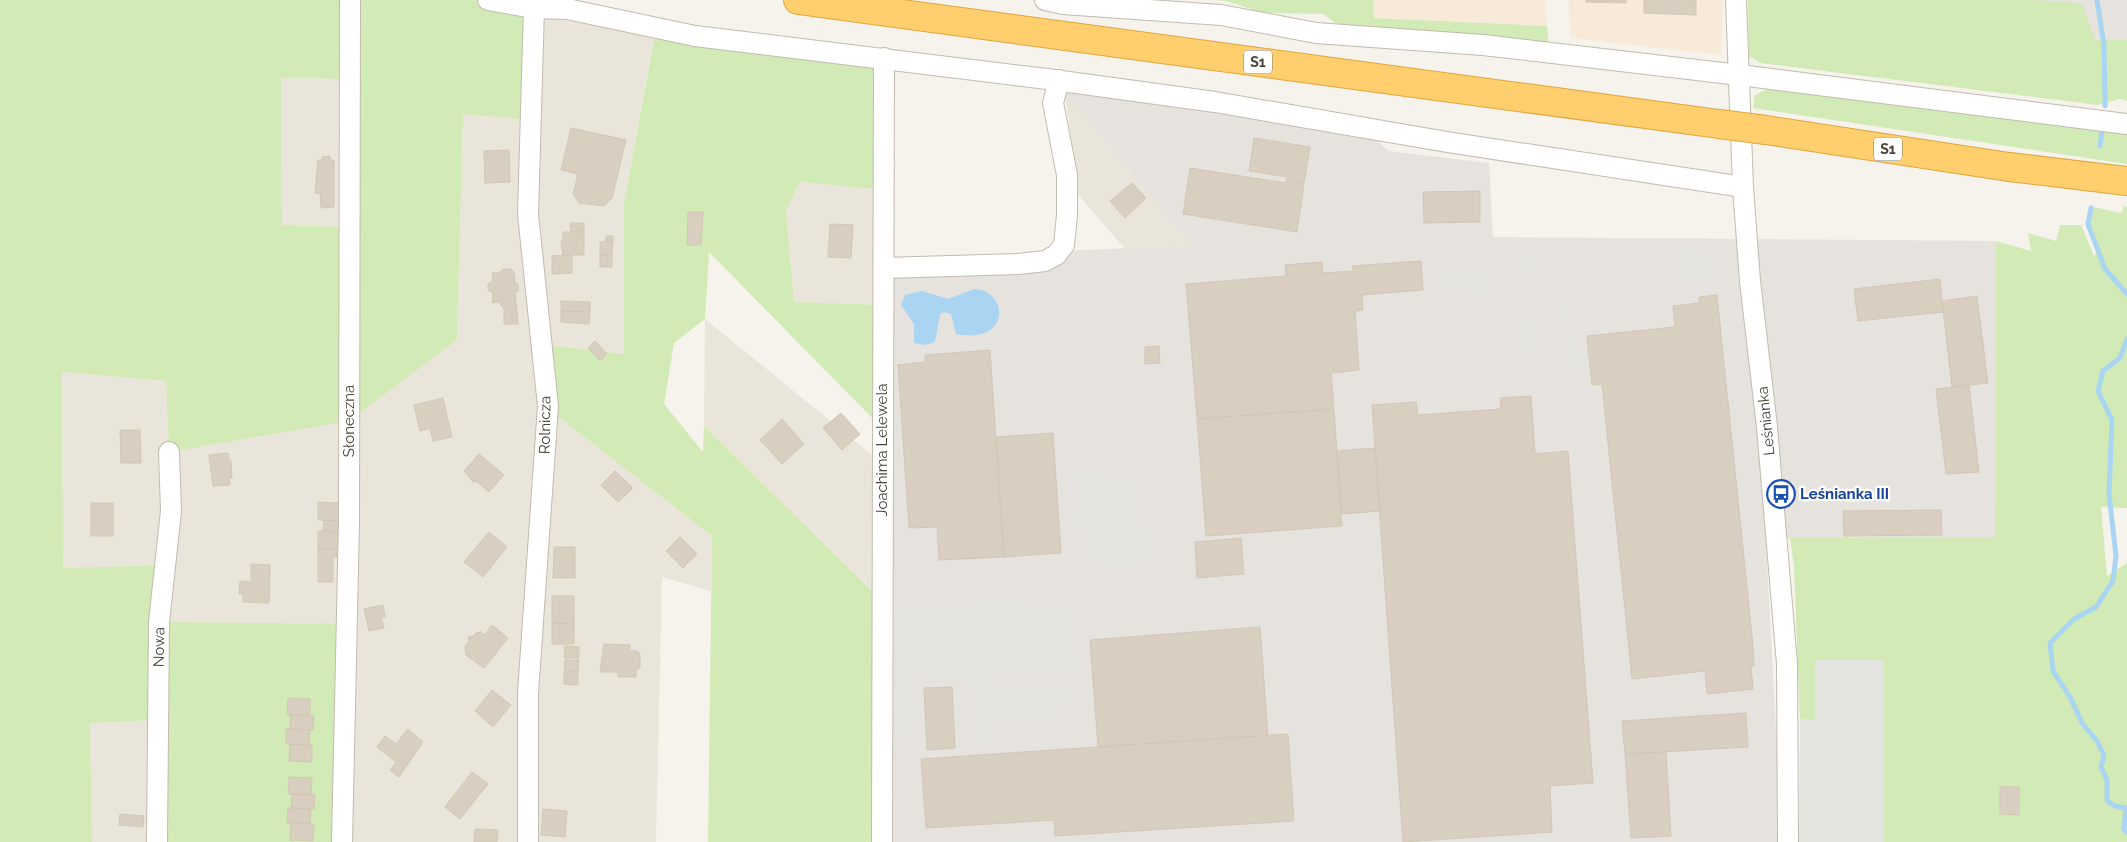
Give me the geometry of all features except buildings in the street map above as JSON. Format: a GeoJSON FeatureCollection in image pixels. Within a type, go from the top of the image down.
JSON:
{"type":"FeatureCollection","features":[{"type":"Feature","properties":{"kind":"highway","name":"S1"},"geometry":{"type":"LineString","coordinates":[[798,0],[1766,130],[2009,167],[2127,181]]}},
{"type":"Feature","properties":{"kind":"highway","name":"S1"},"geometry":{"type":"LineString","coordinates":[[2009,167],[2127,194]]}},
{"type":"Feature","properties":{"kind":"street","name":"Słoneczna"},"geometry":{"type":"LineString","coordinates":[[342,842],[349,522],[350,0]]}},
{"type":"Feature","properties":{"kind":"street"},"geometry":{"type":"LineString","coordinates":[[488,0],[534,8],[567,9],[694,36],[1059,80],[1225,104],[1447,142],[1743,187]]}},
{"type":"Feature","properties":{"kind":"street","name":"Leśnianka"},"geometry":{"type":"LineString","coordinates":[[1736,0],[1743,187],[1750,281],[1768,436],[1787,664],[1788,842]]}},
{"type":"Feature","properties":{"kind":"street"},"geometry":{"type":"LineString","coordinates":[[1057,1],[1221,15],[1316,32],[1483,46],[1739,74],[2127,124]]}},
{"type":"Feature","properties":{"kind":"street","name":"Rolnicza"},"geometry":{"type":"LineString","coordinates":[[528,842],[528,693],[548,406],[528,214],[534,8]]}},
{"type":"Feature","properties":{"kind":"street","name":"Joachima Lelewela"},"geometry":{"type":"LineString","coordinates":[[882,842],[884,58]]}},
{"type":"Feature","properties":{"kind":"street"},"geometry":{"type":"LineString","coordinates":[[884,268],[1018,264],[1045,261],[1056,255],[1064,245],[1067,215],[1066,168],[1053,103],[1059,80]]}},
{"type":"Feature","properties":{"kind":"street","name":"Nowa"},"geometry":{"type":"LineString","coordinates":[[157,842],[159,622],[171,511],[169,452]]}},
{"type":"Feature","properties":{"kind":"shaded area"},"geometry":{"type":"Polygon","coordinates":[[[1373,0],[1545,0],[1547,26],[1374,18],[1373,0]]]}},
{"type":"Feature","properties":{"kind":"shaded area"},"geometry":{"type":"Polygon","coordinates":[[[1568,0],[1723,0],[1721,55],[1571,38],[1568,0]]]}},
{"type":"Feature","properties":{"kind":"shaded area"},"geometry":{"type":"Polygon","coordinates":[[[2032,0],[2127,0],[2127,40],[2095,41],[2032,0]]]}},
{"type":"Feature","properties":{"kind":"shaded area"},"geometry":{"type":"Polygon","coordinates":[[[543,17],[654,35],[624,203],[624,354],[542,344],[552,412],[712,536],[711,591],[662,577],[656,842],[241,842],[159,622],[163,565],[63,568],[62,372],[166,381],[169,451],[457,340],[463,114],[543,17]]]}},
{"type":"Feature","properties":{"kind":"shaded area"},"geometry":{"type":"Polygon","coordinates":[[[281,78],[350,79],[349,227],[282,225],[281,78]]]}},
{"type":"Feature","properties":{"kind":"shaded area"},"geometry":{"type":"Polygon","coordinates":[[[1071,89],[1375,138],[1388,151],[1489,163],[1493,237],[1996,241],[1995,537],[1790,538],[1766,543],[1782,842],[882,842],[884,268],[1055,251],[1192,246],[1065,92],[1071,89]]]}},
{"type":"Feature","properties":{"kind":"shaded area"},"geometry":{"type":"Polygon","coordinates":[[[1065,92],[1192,246],[1125,249],[1075,191],[1075,172],[1065,92]]]}},
{"type":"Feature","properties":{"kind":"shaded area"},"geometry":{"type":"Polygon","coordinates":[[[800,182],[884,189],[884,305],[794,302],[786,209],[800,182]]]}},
{"type":"Feature","properties":{"kind":"shaded area"},"geometry":{"type":"Polygon","coordinates":[[[1713,243],[1715,279],[1678,281],[1675,246],[1713,243]]]}},
{"type":"Feature","properties":{"kind":"shaded area"},"geometry":{"type":"Polygon","coordinates":[[[1538,256],[1539,272],[1493,275],[1494,296],[1428,299],[1426,263],[1538,256]]]}},
{"type":"Feature","properties":{"kind":"shaded area"},"geometry":{"type":"Polygon","coordinates":[[[1580,299],[1585,370],[1564,372],[1559,301],[1580,299]]]}},
{"type":"Feature","properties":{"kind":"shaded area"},"geometry":{"type":"Polygon","coordinates":[[[1544,315],[1546,356],[1511,358],[1509,317],[1544,315]]]}},
{"type":"Feature","properties":{"kind":"shaded area"},"geometry":{"type":"Polygon","coordinates":[[[705,319],[882,463],[882,601],[704,426],[705,319]]]}},
{"type":"Feature","properties":{"kind":"shaded area"},"geometry":{"type":"Polygon","coordinates":[[[1745,331],[1753,418],[1747,410],[1739,341],[1745,331]]]}},
{"type":"Feature","properties":{"kind":"shaded area"},"geometry":{"type":"Polygon","coordinates":[[[1145,467],[1152,565],[1075,571],[1069,473],[1145,467]]]}},
{"type":"Feature","properties":{"kind":"shaded area"},"geometry":{"type":"Polygon","coordinates":[[[1076,595],[1080,678],[984,683],[984,686],[1075,682],[1077,717],[996,721],[997,744],[964,745],[960,680],[914,682],[919,772],[899,772],[891,605],[1076,595]]]}},
{"type":"Feature","properties":{"kind":"shaded area"},"geometry":{"type":"Polygon","coordinates":[[[1815,660],[1884,660],[1884,842],[1799,842],[1800,719],[1815,719],[1815,660]]]}},
{"type":"Feature","properties":{"kind":"shaded area"},"geometry":{"type":"Polygon","coordinates":[[[158,720],[157,842],[92,842],[90,723],[158,720]]]}},
{"type":"Feature","properties":{"kind":"shaded area"},"geometry":{"type":"Polygon","coordinates":[[[976,836],[1041,840],[1041,842],[976,842],[976,836]]]}},
{"type":"Feature","properties":{"kind":"shaded area"},"geometry":{"type":"Polygon","coordinates":[[[1228,837],[1298,837],[1298,842],[1228,842],[1228,837]]]}},
{"type":"Feature","properties":{"kind":"green space"},"geometry":{"type":"Polygon","coordinates":[[[0,0],[488,0],[534,8],[531,120],[463,114],[457,340],[349,421],[169,452],[166,381],[62,372],[63,568],[164,565],[159,622],[346,624],[342,842],[157,842],[158,720],[90,723],[92,842],[0,842],[0,0]],[[281,78],[282,225],[349,227],[350,79],[281,78]]]}},
{"type":"Feature","properties":{"kind":"green space"},"geometry":{"type":"Polygon","coordinates":[[[1216,0],[1373,0],[1374,18],[1547,26],[1549,46],[1345,30],[1323,14],[1264,13],[1226,1],[1216,0]]]}},
{"type":"Feature","properties":{"kind":"green space"},"geometry":{"type":"Polygon","coordinates":[[[1748,0],[2032,0],[2082,3],[2095,40],[2127,40],[2127,101],[2120,99],[2098,105],[1760,63],[1749,56],[1748,0]]]}},
{"type":"Feature","properties":{"kind":"green space"},"geometry":{"type":"Polygon","coordinates":[[[656,28],[873,64],[877,71],[877,189],[800,182],[786,210],[794,302],[884,305],[882,428],[709,252],[705,319],[674,343],[664,404],[703,452],[704,426],[882,601],[882,842],[708,842],[712,536],[552,412],[541,344],[624,354],[624,203],[656,28]]]}},
{"type":"Feature","properties":{"kind":"green space"},"geometry":{"type":"Polygon","coordinates":[[[1770,88],[2127,132],[2127,164],[1753,108],[1755,95],[1770,88]]]}},
{"type":"Feature","properties":{"kind":"green space"},"geometry":{"type":"Polygon","coordinates":[[[2123,206],[2127,207],[2127,508],[2101,507],[2107,576],[2127,563],[2127,842],[1884,842],[1884,661],[1815,660],[1815,719],[1800,719],[1794,567],[1790,538],[1995,537],[1996,241],[2031,251],[2028,233],[2056,241],[2060,225],[2081,225],[2094,256],[2099,249],[2090,223],[2093,207],[2122,213],[2123,206]]]}},
{"type":"Feature","properties":{"kind":"water"},"geometry":{"type":"Polygon","coordinates":[[[974,289],[985,291],[994,298],[998,306],[999,316],[996,325],[988,332],[975,335],[956,334],[951,314],[944,312],[940,314],[935,342],[925,345],[914,343],[914,324],[901,305],[905,295],[922,291],[948,299],[974,289]]]}},
{"type":"Feature","properties":{"kind":"waterway"},"geometry":{"type":"LineString","coordinates":[[2097,0],[2104,45],[2105,106]]}},
{"type":"Feature","properties":{"kind":"waterway"},"geometry":{"type":"LineString","coordinates":[[2100,146],[2102,130]]}},
{"type":"Feature","properties":{"kind":"waterway"},"geometry":{"type":"LineString","coordinates":[[2091,208],[2088,224],[2105,269],[2127,294]]}},
{"type":"Feature","properties":{"kind":"waterway"},"geometry":{"type":"LineString","coordinates":[[2127,339],[2120,358],[2103,371],[2098,391],[2112,420],[2109,494],[2116,556],[2113,581],[2096,607],[2074,619],[2050,643],[2053,671],[2070,697],[2082,723],[2097,741],[2104,755],[2101,767],[2107,780],[2107,801],[2115,806],[2126,808],[2124,829],[2127,832]]}},
{"type":"Feature","properties":{"kind":"place","name":"Leśnianka III"},"geometry":{"type":"Point","coordinates":[1781,494]}}]}
